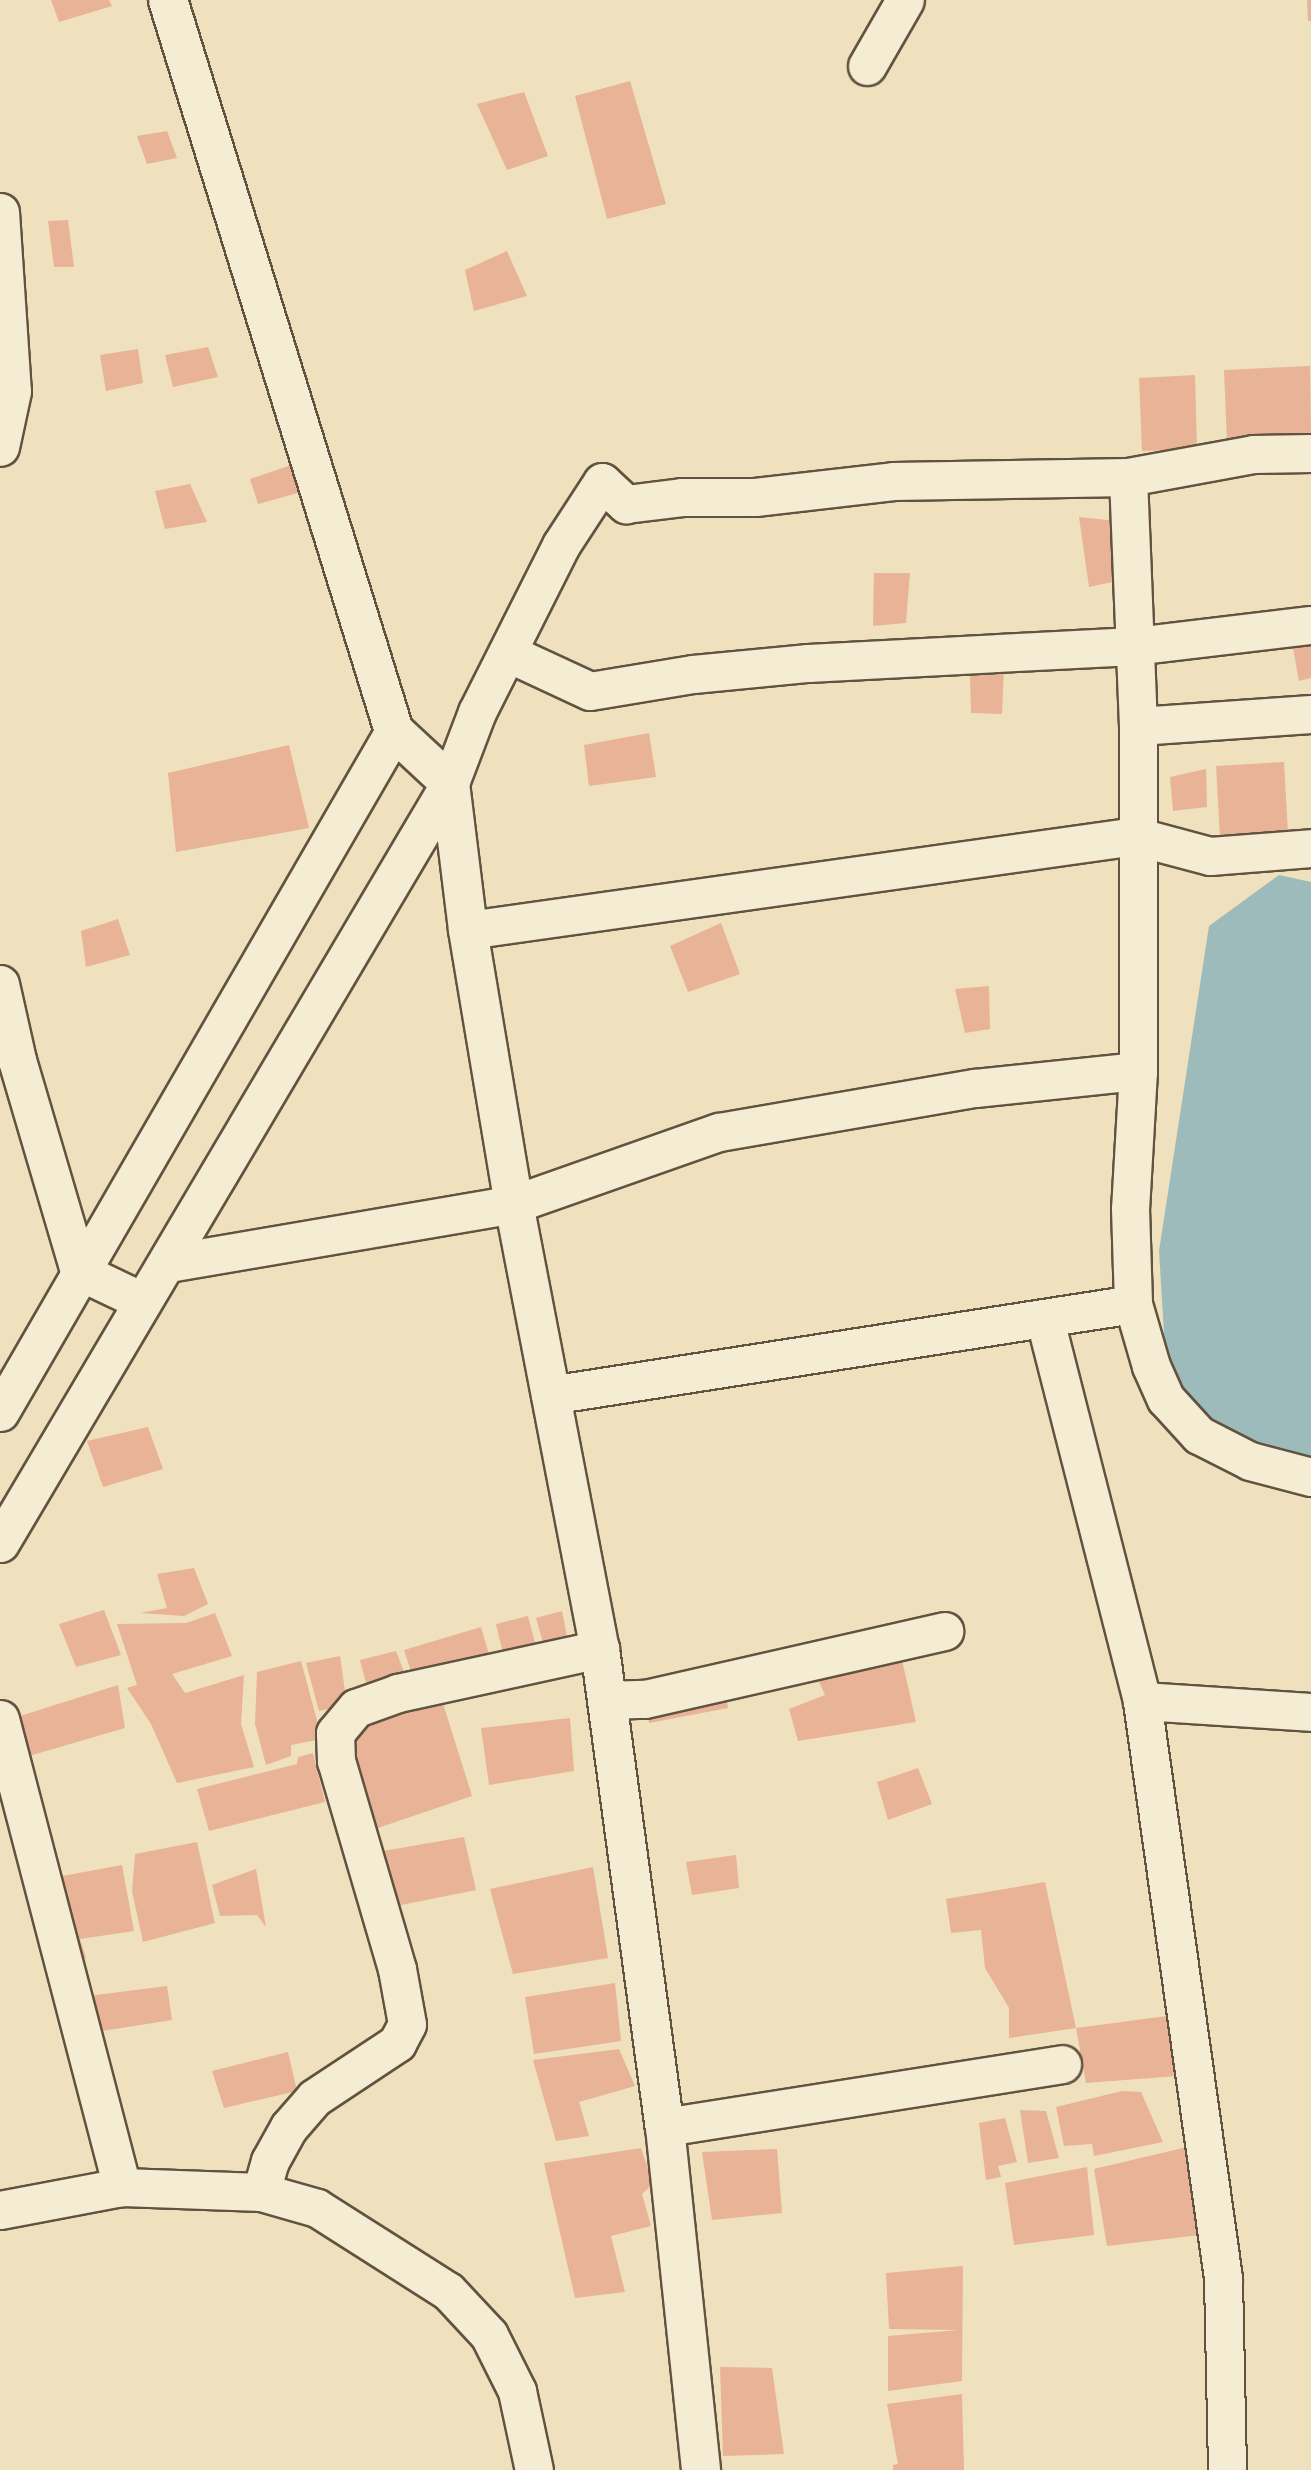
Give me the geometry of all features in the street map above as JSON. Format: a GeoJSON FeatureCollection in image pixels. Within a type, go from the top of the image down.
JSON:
{"type":"FeatureCollection","features":[{"type":"Feature","properties":{"kind":"street"},"geometry":{"type":"LineString","coordinates":[[168,0],[401,736],[445,777],[514,1204],[600,1648],[665,2127],[701,2470]]}},
{"type":"Feature","properties":{"kind":"street"},"geometry":{"type":"LineString","coordinates":[[867,66],[905,0]]}},
{"type":"Feature","properties":{"kind":"street"},"geometry":{"type":"LineString","coordinates":[[0,212],[12,391],[0,447]]}},
{"type":"Feature","properties":{"kind":"street"},"geometry":{"type":"LineString","coordinates":[[0,1543],[135,1297],[169,1263],[445,777],[561,545],[602,482],[626,504],[682,497],[755,497],[893,481],[1128,477],[1254,454],[1311,453]]}},
{"type":"Feature","properties":{"kind":"street"},"geometry":{"type":"LineString","coordinates":[[1128,477],[1138,726],[1135,836],[1138,1071],[1130,1209],[1133,1304],[1150,1366],[1166,1399],[1199,1434],[1250,1461],[1311,1477]]}},
{"type":"Feature","properties":{"kind":"street"},"geometry":{"type":"LineString","coordinates":[[508,653],[590,691],[693,674],[795,664],[1134,646],[1311,625]]}},
{"type":"Feature","properties":{"kind":"street"},"geometry":{"type":"LineString","coordinates":[[1138,726],[1311,714]]}},
{"type":"Feature","properties":{"kind":"street"},"geometry":{"type":"LineString","coordinates":[[0,1412],[401,736]]}},
{"type":"Feature","properties":{"kind":"street"},"geometry":{"type":"LineString","coordinates":[[468,930],[1135,836],[1210,856],[1311,848]]}},
{"type":"Feature","properties":{"kind":"street"},"geometry":{"type":"LineString","coordinates":[[0,984],[84,1273],[135,1297]]}},
{"type":"Feature","properties":{"kind":"street"},"geometry":{"type":"LineString","coordinates":[[169,1263],[514,1204],[719,1132],[975,1088],[1138,1071]]}},
{"type":"Feature","properties":{"kind":"street"},"geometry":{"type":"LineString","coordinates":[[550,1395],[1045,1320],[1133,1304]]}},
{"type":"Feature","properties":{"kind":"street"},"geometry":{"type":"LineString","coordinates":[[1045,1320],[1142,1702],[1223,2278],[1227,2470]]}},
{"type":"Feature","properties":{"kind":"street"},"geometry":{"type":"LineString","coordinates":[[607,1700],[645,1699],[944,1631]]}},
{"type":"Feature","properties":{"kind":"street"},"geometry":{"type":"LineString","coordinates":[[261,2192],[270,2161],[289,2127],[314,2098],[397,2043],[407,2024],[397,1969],[336,1761],[335,1733],[356,1709],[398,1693],[600,1648]]}},
{"type":"Feature","properties":{"kind":"street"},"geometry":{"type":"LineString","coordinates":[[1142,1702],[1311,1712]]}},
{"type":"Feature","properties":{"kind":"street"},"geometry":{"type":"LineString","coordinates":[[0,1719],[122,2187]]}},
{"type":"Feature","properties":{"kind":"street"},"geometry":{"type":"LineString","coordinates":[[665,2127],[1062,2064]]}},
{"type":"Feature","properties":{"kind":"street"},"geometry":{"type":"LineString","coordinates":[[0,2210],[122,2187],[261,2192],[317,2208],[449,2291],[489,2335],[516,2390],[534,2470]]}},
{"type":"Feature","properties":{"kind":"water"},"geometry":{"type":"Polygon","coordinates":[[[1279,875],[1311,882],[1311,1459],[1221,1436],[1167,1382],[1159,1251],[1209,926],[1279,875]]]}},
{"type":"Feature","properties":{"kind":"building"},"geometry":{"type":"Polygon","coordinates":[[[51,0],[109,0],[112,6],[59,22],[51,0]]]}},
{"type":"Feature","properties":{"kind":"building"},"geometry":{"type":"Polygon","coordinates":[[[1307,0],[1311,0],[1311,21],[1308,21],[1307,0]]]}},
{"type":"Feature","properties":{"kind":"building"},"geometry":{"type":"Polygon","coordinates":[[[630,81],[666,204],[607,219],[575,96],[630,81]]]}},
{"type":"Feature","properties":{"kind":"building"},"geometry":{"type":"Polygon","coordinates":[[[524,92],[548,156],[507,170],[477,104],[524,92]]]}},
{"type":"Feature","properties":{"kind":"building"},"geometry":{"type":"Polygon","coordinates":[[[167,131],[177,158],[147,164],[137,136],[167,131]]]}},
{"type":"Feature","properties":{"kind":"building"},"geometry":{"type":"Polygon","coordinates":[[[68,220],[74,267],[54,267],[48,221],[68,220]]]}},
{"type":"Feature","properties":{"kind":"building"},"geometry":{"type":"Polygon","coordinates":[[[507,251],[527,296],[474,311],[465,270],[507,251]]]}},
{"type":"Feature","properties":{"kind":"building"},"geometry":{"type":"Polygon","coordinates":[[[208,347],[218,377],[173,387],[165,355],[208,347]]]}},
{"type":"Feature","properties":{"kind":"building"},"geometry":{"type":"Polygon","coordinates":[[[138,349],[143,383],[106,391],[100,355],[138,349]]]}},
{"type":"Feature","properties":{"kind":"building"},"geometry":{"type":"Polygon","coordinates":[[[1310,366],[1311,437],[1227,441],[1224,370],[1310,366]]]}},
{"type":"Feature","properties":{"kind":"building"},"geometry":{"type":"Polygon","coordinates":[[[1195,375],[1197,449],[1142,451],[1139,378],[1195,375]]]}},
{"type":"Feature","properties":{"kind":"building"},"geometry":{"type":"Polygon","coordinates":[[[291,465],[305,491],[258,504],[250,479],[291,465]]]}},
{"type":"Feature","properties":{"kind":"building"},"geometry":{"type":"Polygon","coordinates":[[[190,484],[207,522],[165,529],[155,491],[190,484]]]}},
{"type":"Feature","properties":{"kind":"building"},"geometry":{"type":"Polygon","coordinates":[[[1079,517],[1116,521],[1117,581],[1089,587],[1079,517]]]}},
{"type":"Feature","properties":{"kind":"building"},"geometry":{"type":"Polygon","coordinates":[[[874,573],[910,573],[906,623],[873,626],[874,573]]]}},
{"type":"Feature","properties":{"kind":"building"},"geometry":{"type":"Polygon","coordinates":[[[1311,627],[1311,678],[1299,681],[1290,631],[1311,627]]]}},
{"type":"Feature","properties":{"kind":"building"},"geometry":{"type":"Polygon","coordinates":[[[1004,667],[1002,714],[971,713],[970,674],[1004,667]]]}},
{"type":"Feature","properties":{"kind":"building"},"geometry":{"type":"Polygon","coordinates":[[[649,733],[656,777],[589,786],[584,745],[649,733]]]}},
{"type":"Feature","properties":{"kind":"building"},"geometry":{"type":"Polygon","coordinates":[[[289,745],[309,828],[176,852],[168,773],[289,745]]]}},
{"type":"Feature","properties":{"kind":"building"},"geometry":{"type":"Polygon","coordinates":[[[1284,762],[1288,833],[1220,837],[1216,766],[1284,762]]]}},
{"type":"Feature","properties":{"kind":"building"},"geometry":{"type":"Polygon","coordinates":[[[1206,769],[1207,807],[1173,811],[1170,777],[1206,769]]]}},
{"type":"Feature","properties":{"kind":"building"},"geometry":{"type":"Polygon","coordinates":[[[118,919],[130,955],[86,967],[81,931],[118,919]]]}},
{"type":"Feature","properties":{"kind":"building"},"geometry":{"type":"Polygon","coordinates":[[[721,923],[740,974],[688,992],[670,946],[721,923]]]}},
{"type":"Feature","properties":{"kind":"building"},"geometry":{"type":"Polygon","coordinates":[[[989,986],[990,1029],[965,1033],[955,989],[989,986]]]}},
{"type":"Feature","properties":{"kind":"building"},"geometry":{"type":"Polygon","coordinates":[[[148,1427],[163,1469],[103,1487],[87,1441],[148,1427]]]}},
{"type":"Feature","properties":{"kind":"building"},"geometry":{"type":"Polygon","coordinates":[[[194,1568],[208,1604],[184,1616],[140,1613],[167,1608],[157,1574],[194,1568]]]}},
{"type":"Feature","properties":{"kind":"building"},"geometry":{"type":"Polygon","coordinates":[[[104,1610],[121,1655],[76,1667],[59,1624],[104,1610]]]}},
{"type":"Feature","properties":{"kind":"building"},"geometry":{"type":"Polygon","coordinates":[[[562,1611],[569,1647],[546,1653],[536,1618],[562,1611]]]}},
{"type":"Feature","properties":{"kind":"building"},"geometry":{"type":"Polygon","coordinates":[[[215,1613],[232,1656],[172,1674],[185,1693],[244,1675],[241,1724],[254,1767],[177,1783],[151,1724],[127,1688],[137,1685],[117,1624],[186,1623],[215,1613]]]}},
{"type":"Feature","properties":{"kind":"building"},"geometry":{"type":"Polygon","coordinates":[[[528,1616],[538,1654],[505,1662],[496,1624],[528,1616]]]}},
{"type":"Feature","properties":{"kind":"building"},"geometry":{"type":"Polygon","coordinates":[[[481,1627],[492,1665],[415,1684],[404,1650],[481,1627]]]}},
{"type":"Feature","properties":{"kind":"building"},"geometry":{"type":"Polygon","coordinates":[[[396,1651],[409,1685],[370,1698],[360,1660],[396,1651]]]}},
{"type":"Feature","properties":{"kind":"building"},"geometry":{"type":"Polygon","coordinates":[[[900,1651],[916,1722],[798,1741],[789,1709],[825,1695],[813,1669],[900,1651]]]}},
{"type":"Feature","properties":{"kind":"building"},"geometry":{"type":"Polygon","coordinates":[[[340,1656],[347,1705],[319,1711],[306,1663],[340,1656]]]}},
{"type":"Feature","properties":{"kind":"building"},"geometry":{"type":"Polygon","coordinates":[[[301,1661],[322,1739],[291,1745],[291,1756],[266,1765],[255,1724],[257,1672],[301,1661]]]}},
{"type":"Feature","properties":{"kind":"building"},"geometry":{"type":"Polygon","coordinates":[[[724,1684],[728,1708],[649,1723],[645,1699],[724,1684]]]}},
{"type":"Feature","properties":{"kind":"building"},"geometry":{"type":"Polygon","coordinates":[[[118,1685],[125,1728],[29,1756],[20,1716],[118,1685]]]}},
{"type":"Feature","properties":{"kind":"building"},"geometry":{"type":"Polygon","coordinates":[[[441,1697],[472,1796],[369,1831],[347,1729],[441,1697]]]}},
{"type":"Feature","properties":{"kind":"building"},"geometry":{"type":"Polygon","coordinates":[[[570,1718],[574,1771],[489,1785],[481,1728],[570,1718]]]}},
{"type":"Feature","properties":{"kind":"building"},"geometry":{"type":"Polygon","coordinates":[[[313,1753],[325,1802],[209,1831],[197,1789],[297,1764],[298,1757],[313,1753]]]}},
{"type":"Feature","properties":{"kind":"building"},"geometry":{"type":"Polygon","coordinates":[[[918,1768],[932,1804],[888,1820],[877,1782],[918,1768]]]}},
{"type":"Feature","properties":{"kind":"building"},"geometry":{"type":"Polygon","coordinates":[[[464,1837],[476,1890],[396,1906],[377,1852],[464,1837]]]}},
{"type":"Feature","properties":{"kind":"building"},"geometry":{"type":"Polygon","coordinates":[[[197,1842],[215,1923],[143,1942],[132,1891],[135,1854],[197,1842]]]}},
{"type":"Feature","properties":{"kind":"building"},"geometry":{"type":"Polygon","coordinates":[[[736,1855],[739,1888],[692,1895],[686,1862],[736,1855]]]}},
{"type":"Feature","properties":{"kind":"building"},"geometry":{"type":"Polygon","coordinates":[[[122,1865],[134,1931],[80,1939],[86,1958],[76,1961],[57,1877],[122,1865]]]}},
{"type":"Feature","properties":{"kind":"building"},"geometry":{"type":"Polygon","coordinates":[[[593,1867],[608,1958],[513,1974],[490,1889],[593,1867]]]}},
{"type":"Feature","properties":{"kind":"building"},"geometry":{"type":"Polygon","coordinates":[[[256,1869],[266,1927],[257,1915],[220,1916],[212,1885],[256,1869]]]}},
{"type":"Feature","properties":{"kind":"building"},"geometry":{"type":"Polygon","coordinates":[[[1045,1882],[1076,2028],[1009,2038],[1009,2008],[985,1968],[981,1930],[951,1933],[946,1899],[1045,1882]]]}},
{"type":"Feature","properties":{"kind":"building"},"geometry":{"type":"Polygon","coordinates":[[[615,1983],[621,2041],[534,2054],[525,1997],[615,1983]]]}},
{"type":"Feature","properties":{"kind":"building"},"geometry":{"type":"Polygon","coordinates":[[[167,1986],[172,2020],[96,2032],[88,1996],[167,1986]]]}},
{"type":"Feature","properties":{"kind":"building"},"geometry":{"type":"Polygon","coordinates":[[[1174,2015],[1177,2076],[1086,2083],[1076,2028],[1174,2015]]]}},
{"type":"Feature","properties":{"kind":"building"},"geometry":{"type":"Polygon","coordinates":[[[619,2049],[635,2086],[579,2102],[589,2136],[556,2141],[533,2060],[619,2049]]]}},
{"type":"Feature","properties":{"kind":"building"},"geometry":{"type":"Polygon","coordinates":[[[288,2052],[297,2091],[224,2108],[212,2071],[288,2052]]]}},
{"type":"Feature","properties":{"kind":"building"},"geometry":{"type":"Polygon","coordinates":[[[1122,2091],[1141,2092],[1163,2142],[1094,2156],[1092,2144],[1064,2146],[1056,2107],[1122,2091]]]}},
{"type":"Feature","properties":{"kind":"building"},"geometry":{"type":"Polygon","coordinates":[[[1020,2110],[1046,2111],[1059,2158],[1028,2163],[1020,2110]]]}},
{"type":"Feature","properties":{"kind":"building"},"geometry":{"type":"Polygon","coordinates":[[[1005,2118],[1017,2162],[998,2166],[1001,2177],[986,2180],[979,2123],[1005,2118]]]}},
{"type":"Feature","properties":{"kind":"building"},"geometry":{"type":"Polygon","coordinates":[[[1204,2143],[1208,2234],[1107,2246],[1094,2169],[1204,2143]]]}},
{"type":"Feature","properties":{"kind":"building"},"geometry":{"type":"Polygon","coordinates":[[[641,2148],[653,2184],[642,2194],[651,2226],[611,2236],[625,2292],[575,2298],[544,2163],[641,2148]]]}},
{"type":"Feature","properties":{"kind":"building"},"geometry":{"type":"Polygon","coordinates":[[[777,2149],[782,2213],[712,2220],[702,2152],[777,2149]]]}},
{"type":"Feature","properties":{"kind":"building"},"geometry":{"type":"Polygon","coordinates":[[[1087,2167],[1094,2235],[1014,2245],[1005,2183],[1087,2167]]]}},
{"type":"Feature","properties":{"kind":"building"},"geometry":{"type":"Polygon","coordinates":[[[963,2266],[962,2381],[888,2391],[888,2336],[959,2330],[889,2329],[886,2273],[963,2266]]]}},
{"type":"Feature","properties":{"kind":"building"},"geometry":{"type":"Polygon","coordinates":[[[720,2367],[772,2368],[784,2454],[723,2456],[720,2367]]]}},
{"type":"Feature","properties":{"kind":"building"},"geometry":{"type":"Polygon","coordinates":[[[962,2394],[964,2470],[893,2470],[893,2465],[898,2464],[887,2404],[962,2394]]]}}]}
